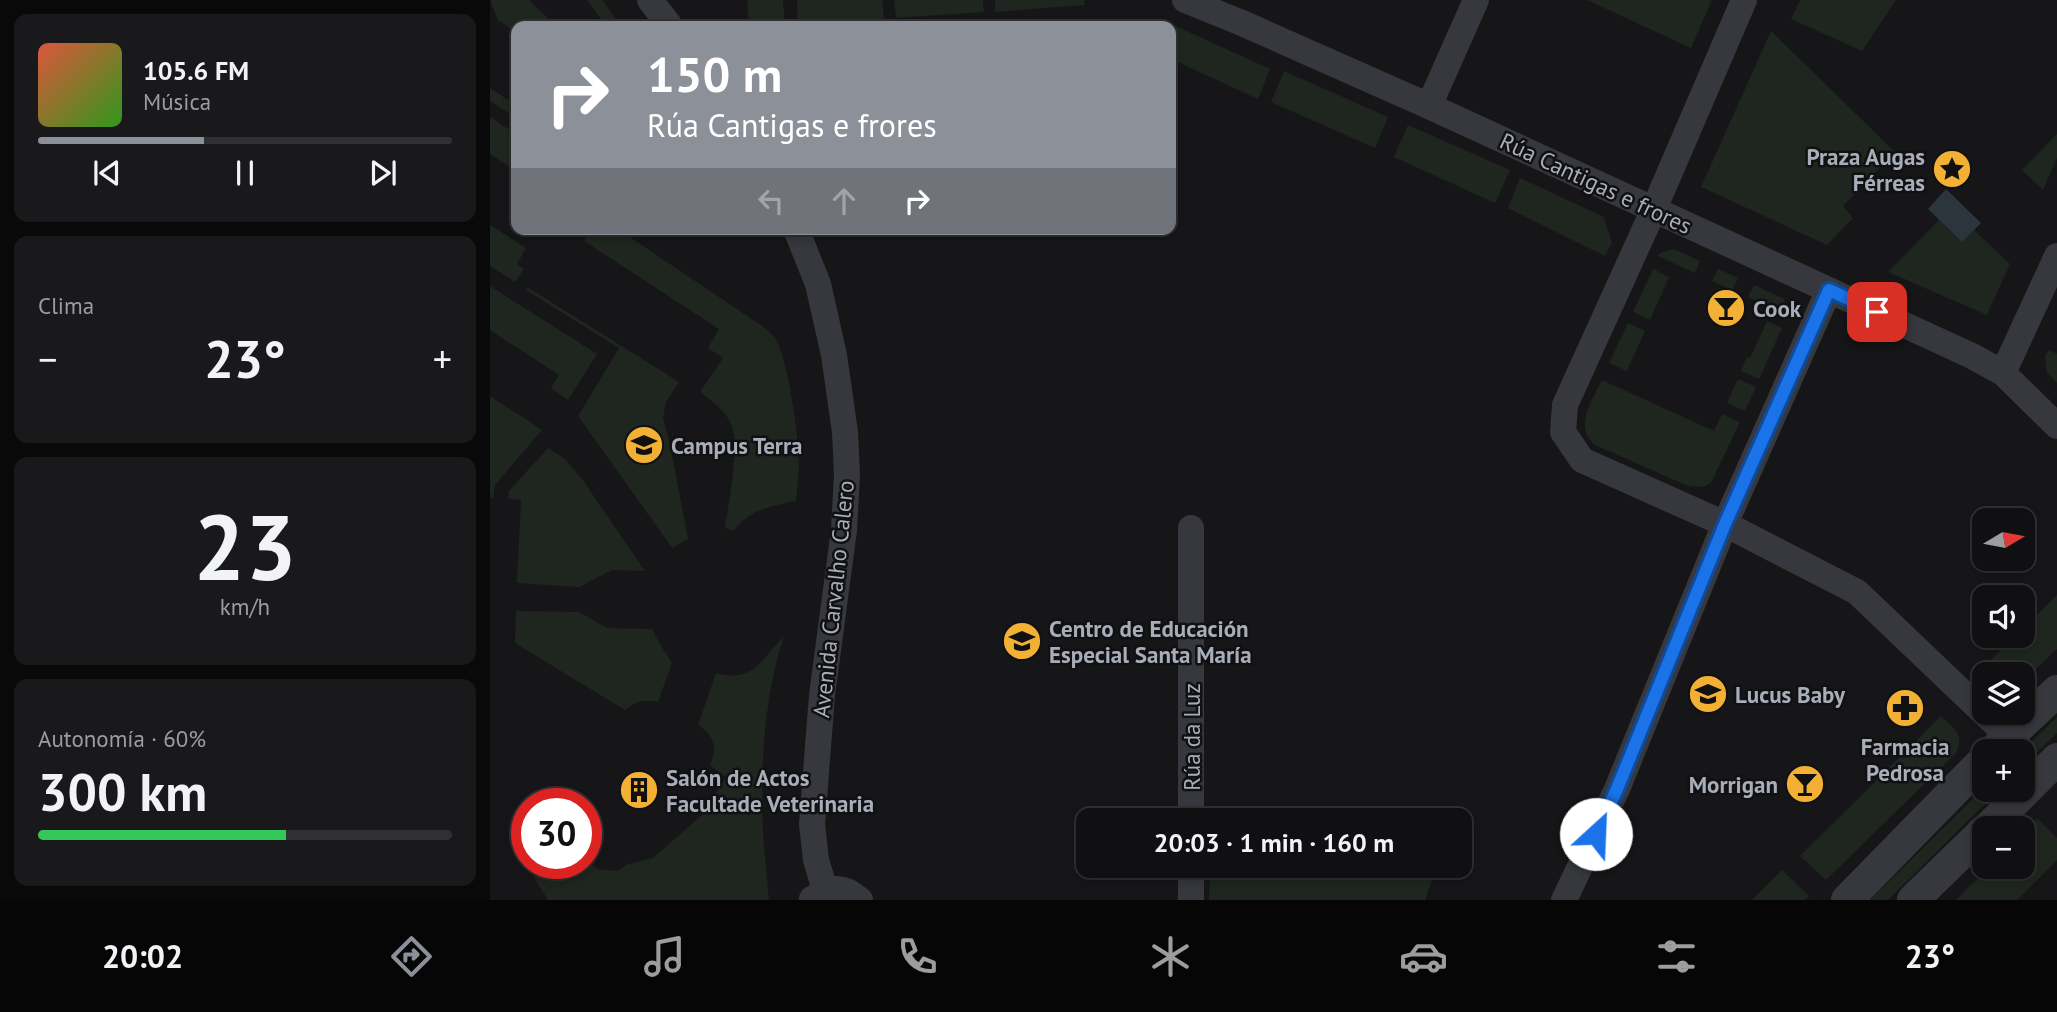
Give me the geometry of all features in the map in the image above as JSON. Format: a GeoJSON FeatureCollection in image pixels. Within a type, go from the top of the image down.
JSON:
{"type":"FeatureCollection","features":[{"type":"Feature","properties":{"kind":"street"},"geometry":{"type":"LineString","coordinates":[[650,0],[666,21]]}},
{"type":"Feature","properties":{"kind":"street","name":"Rúa Cantigas e frores"},"geometry":{"type":"LineString","coordinates":[[1185,0],[1429,106],[1972,356],[2003,373],[2057,426]]}},
{"type":"Feature","properties":{"kind":"street"},"geometry":{"type":"LineString","coordinates":[[1429,106],[1476,0]]}},
{"type":"Feature","properties":{"kind":"street"},"geometry":{"type":"LineString","coordinates":[[1744,0],[1654,209],[1565,405],[1563,432],[1582,460],[1725,524],[1857,592],[1997,739]]}},
{"type":"Feature","properties":{"kind":"street","name":"Avenida Carvalho Calero"},"geometry":{"type":"LineString","coordinates":[[798,235],[818,284],[834,355],[845,432],[847,475],[844,530],[822,695],[812,824],[818,895]]}},
{"type":"Feature","properties":{"kind":"street"},"geometry":{"type":"LineString","coordinates":[[2003,373],[2057,256]]}},
{"type":"Feature","properties":{"kind":"street"},"geometry":{"type":"LineString","coordinates":[[1564,900],[1617,789],[1725,524],[1829,290]]}},
{"type":"Feature","properties":{"kind":"street","name":"Rúa da Luz"},"geometry":{"type":"LineString","coordinates":[[1191,528],[1191,808]]}},
{"type":"Feature","properties":{"kind":"street"},"geometry":{"type":"LineString","coordinates":[[2005,739],[2057,691]]}},
{"type":"Feature","properties":{"kind":"street"},"geometry":{"type":"LineString","coordinates":[[1999,816],[2057,759]]}},
{"type":"Feature","properties":{"kind":"street"},"geometry":{"type":"LineString","coordinates":[[1847,900],[1972,772]]}},
{"type":"Feature","properties":{"kind":"street"},"geometry":{"type":"LineString","coordinates":[[1913,900],[1972,843]]}},
{"type":"Feature","properties":{"kind":"street"},"geometry":{"type":"LineString","coordinates":[[1191,878],[1191,900]]}},
{"type":"Feature","properties":{"kind":"street"},"geometry":{"type":"LineString","coordinates":[[818,895],[840,888],[860,900]]}},
{"type":"Feature","properties":{"kind":"shaded area"},"geometry":{"type":"Polygon","coordinates":[[[490,0],[529,0],[551,21],[511,21],[511,29],[498,20],[490,0]]]}},
{"type":"Feature","properties":{"kind":"shaded area"},"geometry":{"type":"Polygon","coordinates":[[[587,0],[602,0],[617,21],[602,21],[587,0]]]}},
{"type":"Feature","properties":{"kind":"shaded area"},"geometry":{"type":"Polygon","coordinates":[[[747,0],[783,0],[785,21],[749,21],[747,0]]]}},
{"type":"Feature","properties":{"kind":"shaded area"},"geometry":{"type":"Polygon","coordinates":[[[797,0],[882,0],[884,19],[798,21],[797,0]]]}},
{"type":"Feature","properties":{"kind":"shaded area"},"geometry":{"type":"Polygon","coordinates":[[[894,0],[983,0],[984,12],[896,18],[894,0]]]}},
{"type":"Feature","properties":{"kind":"shaded area"},"geometry":{"type":"Polygon","coordinates":[[[995,0],[1084,0],[1085,5],[995,12],[995,0]]]}},
{"type":"Feature","properties":{"kind":"shaded area"},"geometry":{"type":"Polygon","coordinates":[[[1587,0],[1712,0],[1691,48],[1587,0]]]}},
{"type":"Feature","properties":{"kind":"shaded area"},"geometry":{"type":"Polygon","coordinates":[[[1800,0],[1896,0],[1862,51],[1791,19],[1800,0]]]}},
{"type":"Feature","properties":{"kind":"shaded area"},"geometry":{"type":"Polygon","coordinates":[[[1176,26],[1270,69],[1258,99],[1176,61],[1176,26]]]}},
{"type":"Feature","properties":{"kind":"shaded area"},"geometry":{"type":"Polygon","coordinates":[[[1771,31],[1895,152],[1843,206],[1853,218],[1827,245],[1701,187],[1771,31]]]}},
{"type":"Feature","properties":{"kind":"shaded area"},"geometry":{"type":"Polygon","coordinates":[[[1284,71],[1388,117],[1375,148],[1271,102],[1284,71]]]}},
{"type":"Feature","properties":{"kind":"shaded area"},"geometry":{"type":"Polygon","coordinates":[[[490,88],[511,102],[511,115],[490,101],[490,88]]]}},
{"type":"Feature","properties":{"kind":"shaded area"},"geometry":{"type":"Polygon","coordinates":[[[490,117],[511,131],[511,168],[490,154],[490,117]]]}},
{"type":"Feature","properties":{"kind":"shaded area"},"geometry":{"type":"Polygon","coordinates":[[[1408,125],[1510,170],[1495,203],[1394,157],[1408,125]]]}},
{"type":"Feature","properties":{"kind":"shaded area"},"geometry":{"type":"Polygon","coordinates":[[[2057,134],[2057,158],[2043,190],[2022,170],[2057,134]]]}},
{"type":"Feature","properties":{"kind":"shaded area"},"geometry":{"type":"Polygon","coordinates":[[[1520,178],[1604,217],[1612,243],[1605,256],[1508,208],[1520,178]]]}},
{"type":"Feature","properties":{"kind":"shaded area"},"geometry":{"type":"Polygon","coordinates":[[[1946,189],[1981,223],[1962,242],[1928,209],[1946,189]]]}},
{"type":"Feature","properties":{"kind":"shaded area"},"geometry":{"type":"Polygon","coordinates":[[[1939,220],[1962,242],[1974,230],[2010,264],[1987,315],[1888,272],[1939,220]]]}},
{"type":"Feature","properties":{"kind":"shaded area"},"geometry":{"type":"Polygon","coordinates":[[[490,225],[526,248],[517,264],[524,269],[515,282],[490,266],[490,225]]]}},
{"type":"Feature","properties":{"kind":"shaded area"},"geometry":{"type":"Polygon","coordinates":[[[588,235],[627,235],[770,332],[785,363],[795,418],[799,463],[796,501],[754,513],[734,531],[725,528],[734,459],[734,433],[725,414],[700,392],[723,358],[708,348],[719,329],[584,241],[588,235]]]}},
{"type":"Feature","properties":{"kind":"shaded area"},"geometry":{"type":"Polygon","coordinates":[[[1674,249],[1700,261],[1695,273],[1658,256],[1674,249]]]}},
{"type":"Feature","properties":{"kind":"shaded area"},"geometry":{"type":"Polygon","coordinates":[[[1653,269],[1669,277],[1650,320],[1633,312],[1653,269]]]}},
{"type":"Feature","properties":{"kind":"shaded area"},"geometry":{"type":"Polygon","coordinates":[[[1718,269],[1738,278],[1732,290],[1712,281],[1718,269]]]}},
{"type":"Feature","properties":{"kind":"shaded area"},"geometry":{"type":"Polygon","coordinates":[[[1754,285],[1784,299],[1788,315],[1748,297],[1754,285]]]}},
{"type":"Feature","properties":{"kind":"shaded area"},"geometry":{"type":"Polygon","coordinates":[[[490,286],[597,354],[568,400],[551,388],[559,375],[490,330],[490,286]]]}},
{"type":"Feature","properties":{"kind":"shaded area"},"geometry":{"type":"Polygon","coordinates":[[[527,287],[679,382],[666,402],[663,418],[688,539],[672,548],[578,416],[619,348],[526,290],[527,287]]]}},
{"type":"Feature","properties":{"kind":"shaded area"},"geometry":{"type":"Polygon","coordinates":[[[1767,321],[1782,328],[1759,379],[1741,371],[1767,321]]]}},
{"type":"Feature","properties":{"kind":"shaded area"},"geometry":{"type":"Polygon","coordinates":[[[1628,323],[1645,331],[1627,371],[1609,363],[1628,323]]]}},
{"type":"Feature","properties":{"kind":"shaded area"},"geometry":{"type":"Polygon","coordinates":[[[2049,350],[2057,354],[2057,383],[2047,373],[2045,357],[2049,350]]]}},
{"type":"Feature","properties":{"kind":"shaded area"},"geometry":{"type":"Polygon","coordinates":[[[1738,379],[1756,387],[1745,411],[1727,403],[1738,379]]]}},
{"type":"Feature","properties":{"kind":"shaded area"},"geometry":{"type":"Polygon","coordinates":[[[1602,380],[1714,431],[1722,414],[1740,422],[1711,483],[1704,487],[1688,486],[1595,445],[1585,430],[1585,422],[1602,380]]]}},
{"type":"Feature","properties":{"kind":"shaded area"},"geometry":{"type":"Polygon","coordinates":[[[490,396],[542,430],[495,485],[493,498],[490,498],[490,396]]]}},
{"type":"Feature","properties":{"kind":"shaded area"},"geometry":{"type":"Polygon","coordinates":[[[548,448],[565,459],[582,479],[645,571],[612,570],[579,587],[517,583],[521,500],[508,499],[509,491],[548,448]]]}},
{"type":"Feature","properties":{"kind":"shaded area"},"geometry":{"type":"Polygon","coordinates":[[[2057,595],[2057,649],[2035,670],[2035,662],[1989,662],[2003,648],[2035,648],[2035,617],[2057,595]]]}},
{"type":"Feature","properties":{"kind":"shaded area"},"geometry":{"type":"Polygon","coordinates":[[[516,611],[579,612],[607,628],[652,629],[672,663],[658,702],[640,702],[625,710],[515,643],[516,611]]]}},
{"type":"Feature","properties":{"kind":"shaded area"},"geometry":{"type":"Polygon","coordinates":[[[784,636],[772,683],[763,757],[763,830],[769,900],[548,900],[535,879],[602,879],[602,869],[617,871],[628,864],[653,858],[702,815],[726,777],[710,765],[714,753],[713,742],[708,733],[698,725],[716,673],[740,675],[763,660],[784,636]]]}},
{"type":"Feature","properties":{"kind":"shaded area"},"geometry":{"type":"Polygon","coordinates":[[[1941,716],[1959,736],[1956,753],[1826,880],[1800,856],[1941,716]]]}},
{"type":"Feature","properties":{"kind":"shaded area"},"geometry":{"type":"Polygon","coordinates":[[[2057,717],[2057,733],[2035,754],[2034,739],[2057,717]]]}},
{"type":"Feature","properties":{"kind":"shaded area"},"geometry":{"type":"Polygon","coordinates":[[[1972,800],[1972,802],[1987,802],[1888,900],[1870,900],[1972,800]]]}},
{"type":"Feature","properties":{"kind":"shaded area"},"geometry":{"type":"Polygon","coordinates":[[[2037,818],[2057,838],[2057,860],[2017,900],[1956,900],[1977,879],[2035,879],[2037,818]]]}},
{"type":"Feature","properties":{"kind":"shaded area"},"geometry":{"type":"Polygon","coordinates":[[[1782,870],[1809,896],[1805,900],[1752,900],[1782,870]]]}},
{"type":"Feature","properties":{"kind":"shaded area"},"geometry":{"type":"Polygon","coordinates":[[[1210,878],[1433,878],[1425,900],[1209,900],[1210,878]]]}},
{"type":"Feature","properties":{"kind":"place","name":"Praza Augas Férreas"},"geometry":{"type":"Point","coordinates":[1952,169]}},
{"type":"Feature","properties":{"kind":"place","name":"Cook"},"geometry":{"type":"Point","coordinates":[1726,308]}},
{"type":"Feature","properties":{"kind":"place","name":"Campus Terra"},"geometry":{"type":"Point","coordinates":[644,445]}},
{"type":"Feature","properties":{"kind":"place","name":"Centro de Educación Especial Santa María"},"geometry":{"type":"Point","coordinates":[1022,641]}},
{"type":"Feature","properties":{"kind":"place","name":"Lucus Baby"},"geometry":{"type":"Point","coordinates":[1708,694]}},
{"type":"Feature","properties":{"kind":"place","name":"Farmacia Pedrosa"},"geometry":{"type":"Point","coordinates":[1905,708]}},
{"type":"Feature","properties":{"kind":"place","name":"Morrigan"},"geometry":{"type":"Point","coordinates":[1805,784]}},
{"type":"Feature","properties":{"kind":"place","name":"Salón de Actos Facultade Veterinaria"},"geometry":{"type":"Point","coordinates":[639,790]}},
{"type":"Feature","properties":{"kind":"route"},"geometry":{"type":"LineString","coordinates":[[1596,834],[1725,524],[1829,290],[1877,312]]}}]}
